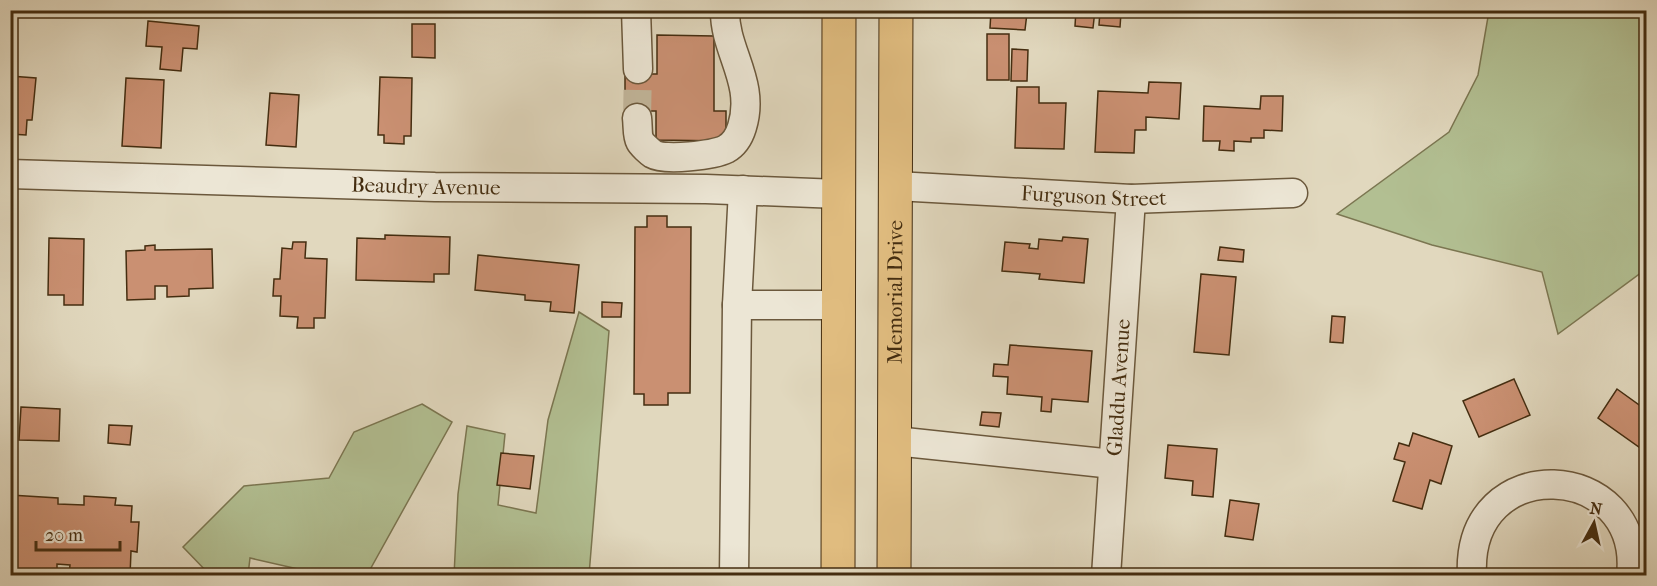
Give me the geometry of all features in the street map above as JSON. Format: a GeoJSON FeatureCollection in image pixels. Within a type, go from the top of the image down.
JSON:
{"type":"FeatureCollection","features":[{"type":"Feature","properties":{"kind":"main road"},"geometry":{"type":"LineString","coordinates":[[838,576],[839,10]]}},
{"type":"Feature","properties":{"kind":"main road","name":"Memorial Drive"},"geometry":{"type":"LineString","coordinates":[[894,576],[896,10]]}},
{"type":"Feature","properties":{"kind":"street"},"geometry":{"type":"LineString","coordinates":[[636,10],[638,69]]}},
{"type":"Feature","properties":{"kind":"street"},"geometry":{"type":"LineString","coordinates":[[638,118],[640,141],[654,155],[663,157],[711,154],[737,141],[746,109],[744,80],[733,49],[725,10]]}},
{"type":"Feature","properties":{"kind":"street","name":"Beaudry Avenue"},"geometry":{"type":"LineString","coordinates":[[10,174],[423,187],[743,190],[839,194]]}},
{"type":"Feature","properties":{"kind":"street","name":"Furguson Street"},"geometry":{"type":"LineString","coordinates":[[896,186],[1131,199],[1293,193]]}},
{"type":"Feature","properties":{"kind":"street"},"geometry":{"type":"LineString","coordinates":[[734,576],[737,305],[743,190]]}},
{"type":"Feature","properties":{"kind":"street","name":"Gladdu Avenue"},"geometry":{"type":"LineString","coordinates":[[1106,576],[1131,199]]}},
{"type":"Feature","properties":{"kind":"street"},"geometry":{"type":"LineString","coordinates":[[737,305],[839,304]]}},
{"type":"Feature","properties":{"kind":"street"},"geometry":{"type":"LineString","coordinates":[[895,441],[1113,464]]}},
{"type":"Feature","properties":{"kind":"street"},"geometry":{"type":"LineString","coordinates":[[1472,576],[1473,546],[1486,517],[1508,496],[1537,484],[1553,483],[1584,490],[1609,508],[1619,520],[1626,534],[1636,568]]}},
{"type":"Feature","properties":{"kind":"green space"},"geometry":{"type":"Polygon","coordinates":[[[1489,11],[1646,11],[1646,269],[1558,334],[1542,272],[1432,245],[1337,214],[1449,132],[1478,75],[1489,11]]]}},
{"type":"Feature","properties":{"kind":"green space"},"geometry":{"type":"Polygon","coordinates":[[[579,312],[609,331],[589,575],[454,576],[458,494],[467,426],[505,434],[498,505],[536,513],[548,420],[579,312]]]}},
{"type":"Feature","properties":{"kind":"green space"},"geometry":{"type":"Polygon","coordinates":[[[422,404],[452,422],[367,575],[314,575],[311,572],[250,558],[248,575],[210,575],[183,547],[244,486],[329,478],[354,432],[422,404]]]}},
{"type":"Feature","properties":{"kind":"building"},"geometry":{"type":"Polygon","coordinates":[[[1076,10],[1095,10],[1093,28],[1075,26],[1076,10]]]}},
{"type":"Feature","properties":{"kind":"building"},"geometry":{"type":"Polygon","coordinates":[[[991,11],[1027,13],[1025,30],[990,28],[991,11]]]}},
{"type":"Feature","properties":{"kind":"building"},"geometry":{"type":"Polygon","coordinates":[[[1100,11],[1121,13],[1120,27],[1099,25],[1100,11]]]}},
{"type":"Feature","properties":{"kind":"building"},"geometry":{"type":"Polygon","coordinates":[[[148,21],[199,26],[197,49],[183,48],[181,71],[160,69],[162,47],[146,46],[148,21]]]}},
{"type":"Feature","properties":{"kind":"building"},"geometry":{"type":"Polygon","coordinates":[[[412,24],[435,24],[435,58],[412,57],[412,24]]]}},
{"type":"Feature","properties":{"kind":"building"},"geometry":{"type":"Polygon","coordinates":[[[987,34],[1009,34],[1009,80],[987,80],[987,34]]]}},
{"type":"Feature","properties":{"kind":"building"},"geometry":{"type":"Polygon","coordinates":[[[657,35],[714,36],[714,111],[726,111],[726,141],[656,140],[656,111],[625,111],[625,74],[657,74],[657,35]]]}},
{"type":"Feature","properties":{"kind":"building"},"geometry":{"type":"Polygon","coordinates":[[[1012,49],[1028,50],[1027,81],[1011,81],[1012,49]]]}},
{"type":"Feature","properties":{"kind":"building"},"geometry":{"type":"Polygon","coordinates":[[[10,76],[36,78],[32,120],[27,120],[26,135],[10,134],[10,76]]]}},
{"type":"Feature","properties":{"kind":"building"},"geometry":{"type":"Polygon","coordinates":[[[380,77],[412,78],[411,136],[404,136],[404,144],[384,143],[384,135],[378,135],[380,77]]]}},
{"type":"Feature","properties":{"kind":"building"},"geometry":{"type":"Polygon","coordinates":[[[126,78],[164,80],[161,148],[122,146],[126,78]]]}},
{"type":"Feature","properties":{"kind":"building"},"geometry":{"type":"Polygon","coordinates":[[[1149,82],[1181,83],[1179,119],[1146,117],[1146,130],[1135,130],[1134,153],[1095,152],[1098,91],[1148,93],[1149,82]]]}},
{"type":"Feature","properties":{"kind":"building"},"geometry":{"type":"Polygon","coordinates":[[[1017,87],[1039,87],[1039,103],[1066,103],[1064,149],[1015,148],[1017,87]]]}},
{"type":"Feature","properties":{"kind":"building"},"geometry":{"type":"Polygon","coordinates":[[[270,93],[299,95],[296,147],[266,145],[270,93]]]}},
{"type":"Feature","properties":{"kind":"building"},"geometry":{"type":"Polygon","coordinates":[[[1261,96],[1283,96],[1282,131],[1264,130],[1264,138],[1251,138],[1251,142],[1234,141],[1234,151],[1219,150],[1220,141],[1203,141],[1204,106],[1260,109],[1261,96]]]}},
{"type":"Feature","properties":{"kind":"building"},"geometry":{"type":"Polygon","coordinates":[[[647,216],[667,216],[667,227],[691,227],[690,393],[668,393],[668,405],[644,405],[644,394],[634,394],[635,227],[647,227],[647,216]]]}},
{"type":"Feature","properties":{"kind":"building"},"geometry":{"type":"Polygon","coordinates":[[[385,235],[450,237],[449,274],[434,274],[434,282],[356,280],[357,238],[385,239],[385,235]]]}},
{"type":"Feature","properties":{"kind":"building"},"geometry":{"type":"Polygon","coordinates":[[[1063,237],[1088,239],[1084,283],[1039,279],[1040,274],[1002,271],[1005,242],[1030,244],[1029,248],[1038,249],[1039,239],[1062,241],[1063,237]]]}},
{"type":"Feature","properties":{"kind":"building"},"geometry":{"type":"Polygon","coordinates":[[[49,238],[84,239],[83,305],[64,305],[64,295],[48,295],[49,238]]]}},
{"type":"Feature","properties":{"kind":"building"},"geometry":{"type":"Polygon","coordinates":[[[293,242],[306,242],[305,258],[327,259],[325,318],[314,318],[314,328],[297,328],[298,317],[280,316],[281,296],[273,296],[274,279],[280,279],[282,248],[292,249],[293,242]]]}},
{"type":"Feature","properties":{"kind":"building"},"geometry":{"type":"Polygon","coordinates":[[[155,245],[155,250],[212,249],[213,288],[189,289],[189,296],[167,297],[167,286],[155,286],[155,299],[127,300],[126,251],[145,250],[145,246],[155,245]]]}},
{"type":"Feature","properties":{"kind":"building"},"geometry":{"type":"Polygon","coordinates":[[[1220,247],[1244,250],[1243,262],[1218,260],[1220,247]]]}},
{"type":"Feature","properties":{"kind":"building"},"geometry":{"type":"Polygon","coordinates":[[[478,255],[579,265],[574,313],[550,311],[551,302],[525,300],[525,295],[475,290],[478,255]]]}},
{"type":"Feature","properties":{"kind":"building"},"geometry":{"type":"Polygon","coordinates":[[[1201,274],[1236,277],[1229,355],[1194,352],[1201,274]]]}},
{"type":"Feature","properties":{"kind":"building"},"geometry":{"type":"Polygon","coordinates":[[[602,302],[622,303],[621,317],[602,317],[602,302]]]}},
{"type":"Feature","properties":{"kind":"building"},"geometry":{"type":"Polygon","coordinates":[[[1332,316],[1345,317],[1343,343],[1330,342],[1332,316]]]}},
{"type":"Feature","properties":{"kind":"building"},"geometry":{"type":"Polygon","coordinates":[[[1010,345],[1092,351],[1088,402],[1052,399],[1051,412],[1041,411],[1042,397],[1007,394],[1008,377],[993,376],[994,364],[1008,365],[1010,345]]]}},
{"type":"Feature","properties":{"kind":"building"},"geometry":{"type":"Polygon","coordinates":[[[1514,379],[1530,415],[1479,437],[1463,401],[1514,379]]]}},
{"type":"Feature","properties":{"kind":"building"},"geometry":{"type":"Polygon","coordinates":[[[1617,389],[1646,410],[1646,452],[1598,418],[1617,389]]]}},
{"type":"Feature","properties":{"kind":"building"},"geometry":{"type":"Polygon","coordinates":[[[21,407],[60,409],[59,441],[19,440],[21,407]]]}},
{"type":"Feature","properties":{"kind":"building"},"geometry":{"type":"Polygon","coordinates":[[[982,412],[1001,413],[999,427],[980,425],[982,412]]]}},
{"type":"Feature","properties":{"kind":"building"},"geometry":{"type":"Polygon","coordinates":[[[109,425],[132,426],[130,445],[108,443],[109,425]]]}},
{"type":"Feature","properties":{"kind":"building"},"geometry":{"type":"Polygon","coordinates":[[[1413,433],[1452,446],[1441,484],[1430,480],[1422,509],[1393,501],[1405,462],[1394,459],[1399,443],[1409,446],[1413,433]]]}},
{"type":"Feature","properties":{"kind":"building"},"geometry":{"type":"Polygon","coordinates":[[[1168,445],[1217,449],[1213,497],[1192,495],[1193,481],[1165,478],[1168,445]]]}},
{"type":"Feature","properties":{"kind":"building"},"geometry":{"type":"Polygon","coordinates":[[[501,453],[534,456],[530,489],[497,485],[501,453]]]}},
{"type":"Feature","properties":{"kind":"building"},"geometry":{"type":"Polygon","coordinates":[[[10,495],[58,498],[58,504],[84,505],[84,496],[116,498],[115,505],[132,506],[131,522],[139,522],[137,552],[131,551],[130,576],[63,576],[69,575],[70,565],[57,564],[57,572],[10,569],[10,495]]]}},
{"type":"Feature","properties":{"kind":"building"},"geometry":{"type":"Polygon","coordinates":[[[1230,500],[1259,504],[1253,540],[1225,536],[1230,500]]]}},
{"type":"Feature","properties":{"kind":"building"},"geometry":{"type":"Polygon","coordinates":[[[410,572],[454,575],[454,576],[409,576],[410,572]]]}},
{"type":"Feature","properties":{"kind":"tunnel"},"geometry":{"type":"LineString","coordinates":[[637,118],[638,69]]}}]}
